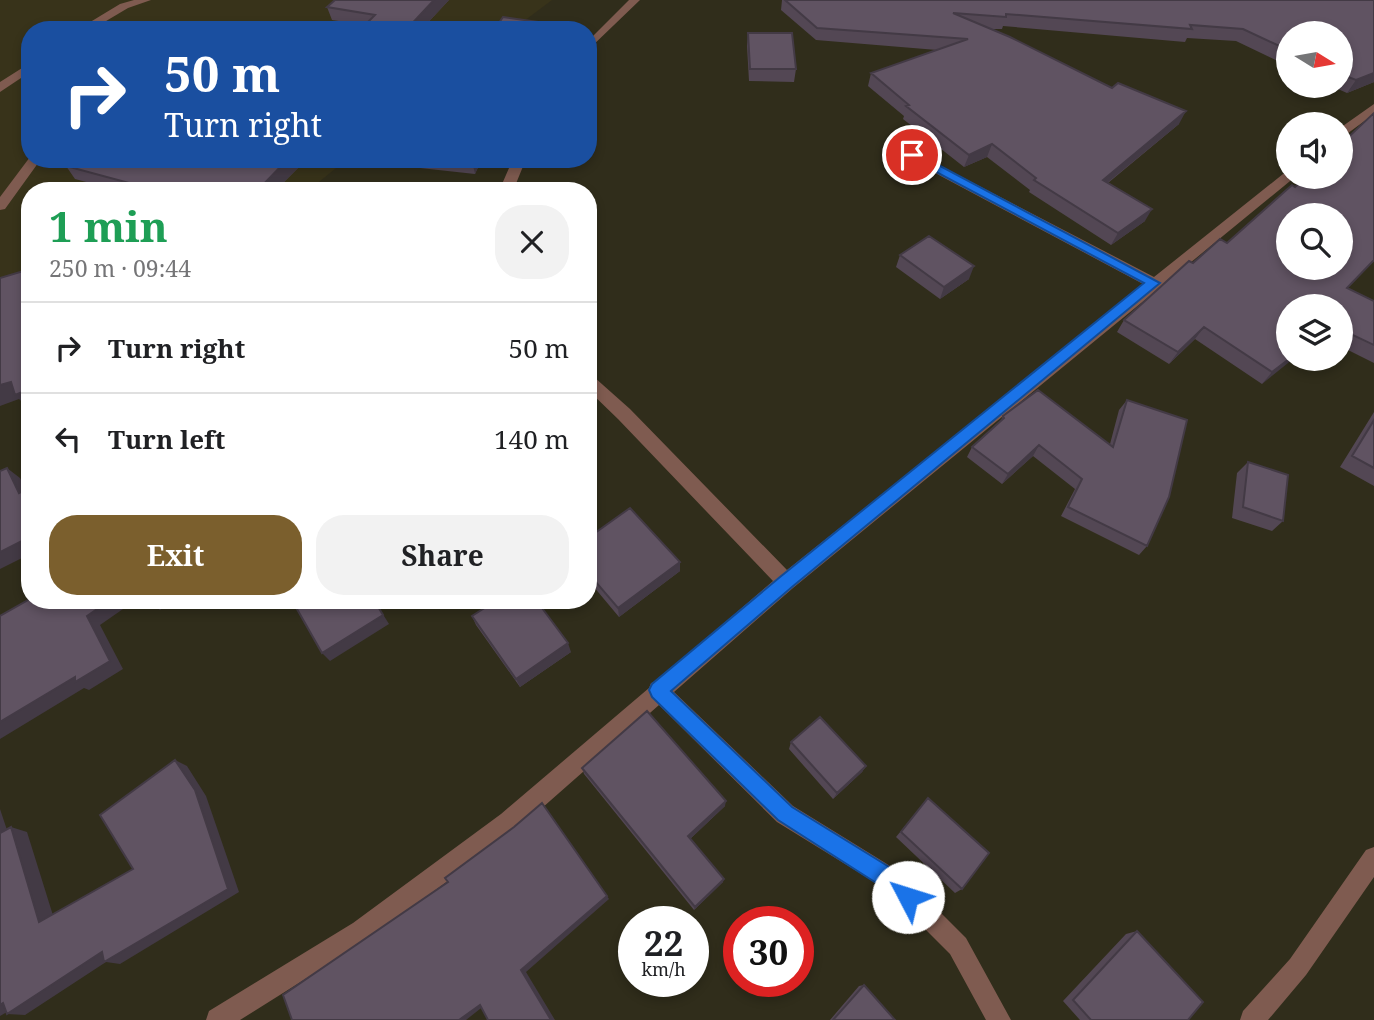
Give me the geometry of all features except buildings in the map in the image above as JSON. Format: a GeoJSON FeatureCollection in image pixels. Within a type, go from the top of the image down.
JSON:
{"type":"FeatureCollection","features":[{"type":"Feature","properties":{"kind":"street"},"geometry":{"type":"LineString","coordinates":[[95,21],[120,3],[146,0]]}},
{"type":"Feature","properties":{"kind":"street"},"geometry":{"type":"LineString","coordinates":[[597,38],[635,0]]}},
{"type":"Feature","properties":{"kind":"street"},"geometry":{"type":"LineString","coordinates":[[0,88],[21,73]]}},
{"type":"Feature","properties":{"kind":"street"},"geometry":{"type":"LineString","coordinates":[[1353,125],[1374,108]]}},
{"type":"Feature","properties":{"kind":"street"},"geometry":{"type":"LineString","coordinates":[[912,155],[1153,283]]}},
{"type":"Feature","properties":{"kind":"street"},"geometry":{"type":"LineString","coordinates":[[0,206],[28,168]]}},
{"type":"Feature","properties":{"kind":"street"},"geometry":{"type":"LineString","coordinates":[[218,1020],[361,931],[509,822],[658,690],[786,582],[1153,283],[1276,186]]}},
{"type":"Feature","properties":{"kind":"street"},"geometry":{"type":"LineString","coordinates":[[597,389],[786,582]]}},
{"type":"Feature","properties":{"kind":"street"},"geometry":{"type":"LineString","coordinates":[[658,690],[785,814],[892,880],[958,946],[999,1020]]}},
{"type":"Feature","properties":{"kind":"street"},"geometry":{"type":"LineString","coordinates":[[1252,1020],[1298,967],[1374,858]]}},
{"type":"Feature","properties":{"kind":"shaded area"},"geometry":{"type":"Polygon","coordinates":[[[0,0],[552,0],[524,21],[21,21],[21,168],[336,168],[319,182],[21,182],[21,354],[0,361],[0,0]]]}},
{"type":"Feature","properties":{"kind":"route"},"geometry":{"type":"LineString","coordinates":[[908,897],[892,880],[785,814],[658,690],[786,582],[1153,283],[912,155]]}}]}
